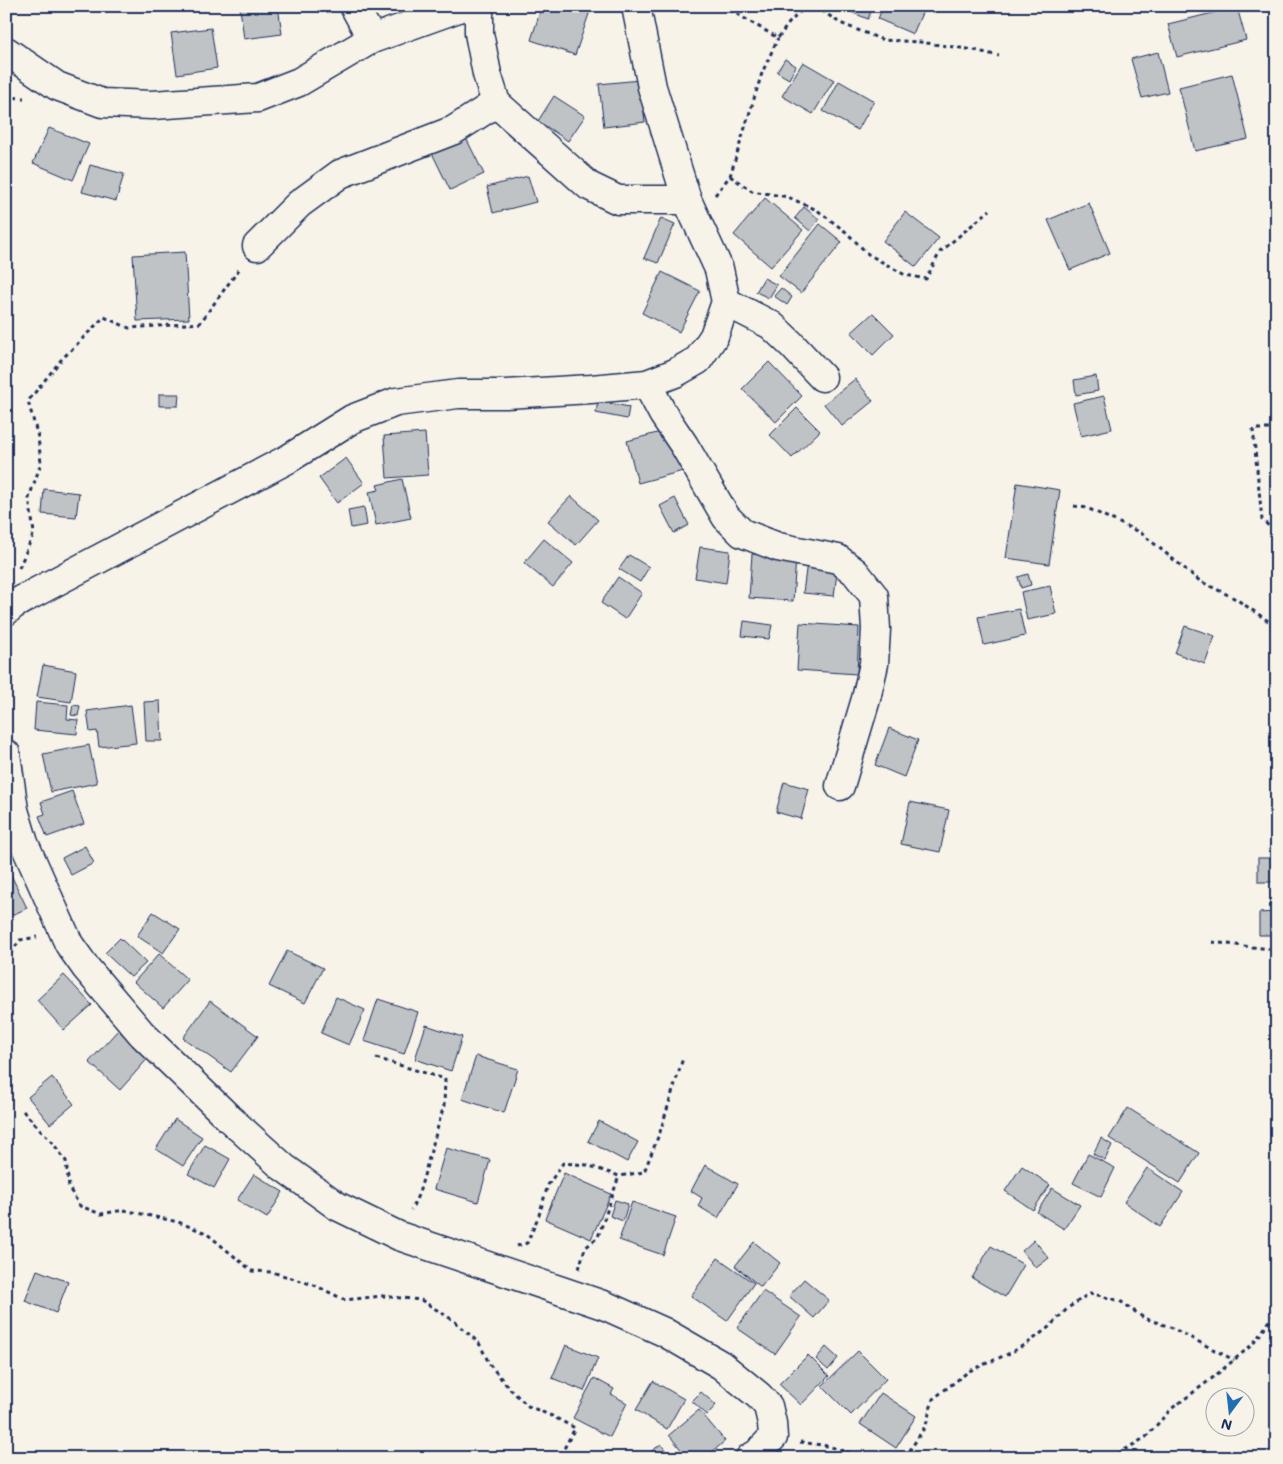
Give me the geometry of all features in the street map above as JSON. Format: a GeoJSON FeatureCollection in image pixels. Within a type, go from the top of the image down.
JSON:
{"type":"FeatureCollection","features":[{"type":"Feature","properties":{"kind":"street"},"geometry":{"type":"LineString","coordinates":[[354,6],[372,39]]}},
{"type":"Feature","properties":{"kind":"street"},"geometry":{"type":"LineString","coordinates":[[6,51],[57,86],[102,103],[152,105],[258,98],[300,82],[372,39],[464,6]]}},
{"type":"Feature","properties":{"kind":"street"},"geometry":{"type":"LineString","coordinates":[[479,6],[479,33],[487,74],[496,103],[589,186],[618,200],[687,200]]}},
{"type":"Feature","properties":{"kind":"street"},"geometry":{"type":"LineString","coordinates":[[6,611],[25,598],[288,459],[352,419],[396,402],[458,394],[525,393],[647,384],[675,373],[698,360],[714,336],[726,302],[719,269],[687,200],[652,87],[636,6]]}},
{"type":"Feature","properties":{"kind":"street"},"geometry":{"type":"LineString","coordinates":[[257,246],[299,204],[340,174],[454,130],[496,103]]}},
{"type":"Feature","properties":{"kind":"street"},"geometry":{"type":"LineString","coordinates":[[726,302],[771,325],[822,377]]}},
{"type":"Feature","properties":{"kind":"street"},"geometry":{"type":"LineString","coordinates":[[647,384],[663,414],[684,444],[726,517],[742,533],[778,546],[838,559],[855,572],[874,596],[876,629],[874,664],[866,699],[840,786]]}},
{"type":"Feature","properties":{"kind":"street"},"geometry":{"type":"LineString","coordinates":[[6,754],[14,810],[24,843],[69,944],[86,968],[142,1034],[231,1120],[277,1161],[337,1206],[399,1236],[606,1306],[664,1332],[721,1365],[759,1396],[768,1406],[772,1423],[772,1437],[758,1454],[750,1458]]}},
{"type":"Feature","properties":{"kind":"path"},"geometry":{"type":"LineString","coordinates":[[723,6],[778,38]]}},
{"type":"Feature","properties":{"kind":"path"},"geometry":{"type":"LineString","coordinates":[[687,200],[712,198],[730,176],[762,73],[778,38],[789,23],[806,6]]}},
{"type":"Feature","properties":{"kind":"path"},"geometry":{"type":"LineString","coordinates":[[815,6],[840,24],[883,40],[929,44],[999,56]]}},
{"type":"Feature","properties":{"kind":"path"},"geometry":{"type":"LineString","coordinates":[[730,176],[752,192],[788,196],[817,210],[868,254],[905,275],[926,279],[940,252],[990,210]]}},
{"type":"Feature","properties":{"kind":"path"},"geometry":{"type":"LineString","coordinates":[[18,570],[34,533],[29,498],[41,462],[38,436],[28,401],[61,360],[104,317],[129,328],[200,323],[257,246]]}},
{"type":"Feature","properties":{"kind":"path"},"geometry":{"type":"LineString","coordinates":[[1277,429],[1253,429],[1262,520],[1277,533]]}},
{"type":"Feature","properties":{"kind":"path"},"geometry":{"type":"LineString","coordinates":[[1074,506],[1087,508],[1141,533],[1200,582],[1236,599],[1277,627]]}},
{"type":"Feature","properties":{"kind":"path"},"geometry":{"type":"LineString","coordinates":[[6,960],[20,940],[45,935],[69,944]]}},
{"type":"Feature","properties":{"kind":"path"},"geometry":{"type":"LineString","coordinates":[[1212,942],[1277,950]]}},
{"type":"Feature","properties":{"kind":"path"},"geometry":{"type":"LineString","coordinates":[[376,1058],[445,1079],[444,1105],[419,1193],[399,1236]]}},
{"type":"Feature","properties":{"kind":"path"},"geometry":{"type":"LineString","coordinates":[[478,1264],[495,1252],[527,1243],[539,1215],[548,1185],[563,1163],[587,1165],[619,1176],[644,1172],[660,1132],[683,1058]]}},
{"type":"Feature","properties":{"kind":"path"},"geometry":{"type":"LineString","coordinates":[[23,1112],[52,1142],[66,1161],[69,1188],[80,1206],[102,1214],[124,1210],[178,1222],[206,1233],[252,1272],[272,1272],[314,1285],[345,1300],[382,1296],[421,1300],[453,1320],[479,1343],[490,1365],[509,1388],[528,1406],[575,1428],[559,1458]]}},
{"type":"Feature","properties":{"kind":"path"},"geometry":{"type":"LineString","coordinates":[[577,1275],[585,1248],[598,1237],[619,1176]]}},
{"type":"Feature","properties":{"kind":"path"},"geometry":{"type":"LineString","coordinates":[[905,1458],[926,1425],[934,1399],[969,1371],[1008,1354],[1031,1340],[1049,1327],[1068,1308],[1090,1293],[1120,1301],[1144,1318],[1170,1327],[1234,1360]]}},
{"type":"Feature","properties":{"kind":"path"},"geometry":{"type":"LineString","coordinates":[[1111,1458],[1146,1437],[1171,1409],[1253,1344],[1277,1311]]}},
{"type":"Feature","properties":{"kind":"path"},"geometry":{"type":"LineString","coordinates":[[772,1437],[828,1446],[866,1458]]}},
{"type":"Feature","properties":{"kind":"building"},"geometry":{"type":"Polygon","coordinates":[[[249,6],[278,6],[282,34],[244,39],[240,8],[249,6]]]}},
{"type":"Feature","properties":{"kind":"building"},"geometry":{"type":"Polygon","coordinates":[[[542,6],[591,8],[575,55],[531,40],[542,6]]]}},
{"type":"Feature","properties":{"kind":"building"},"geometry":{"type":"Polygon","coordinates":[[[836,6],[873,6],[868,19],[836,6]]]}},
{"type":"Feature","properties":{"kind":"building"},"geometry":{"type":"Polygon","coordinates":[[[883,6],[925,6],[913,34],[878,19],[883,6]]]}},
{"type":"Feature","properties":{"kind":"building"},"geometry":{"type":"Polygon","coordinates":[[[1237,7],[1246,40],[1177,57],[1168,24],[1237,7]]]}},
{"type":"Feature","properties":{"kind":"building"},"geometry":{"type":"Polygon","coordinates":[[[211,28],[217,68],[177,74],[171,33],[211,28]]]}},
{"type":"Feature","properties":{"kind":"building"},"geometry":{"type":"Polygon","coordinates":[[[1158,52],[1168,92],[1142,98],[1131,59],[1158,52]]]}},
{"type":"Feature","properties":{"kind":"building"},"geometry":{"type":"Polygon","coordinates":[[[785,59],[796,66],[789,79],[777,72],[785,59]]]}},
{"type":"Feature","properties":{"kind":"building"},"geometry":{"type":"Polygon","coordinates":[[[803,62],[834,80],[813,114],[782,96],[803,62]]]}},
{"type":"Feature","properties":{"kind":"building"},"geometry":{"type":"Polygon","coordinates":[[[1232,74],[1248,139],[1195,151],[1179,87],[1232,74]]]}},
{"type":"Feature","properties":{"kind":"building"},"geometry":{"type":"Polygon","coordinates":[[[640,80],[645,122],[604,127],[599,84],[640,80]]]}},
{"type":"Feature","properties":{"kind":"building"},"geometry":{"type":"Polygon","coordinates":[[[839,81],[874,101],[858,130],[823,111],[839,81]]]}},
{"type":"Feature","properties":{"kind":"building"},"geometry":{"type":"Polygon","coordinates":[[[554,96],[585,116],[568,141],[538,121],[554,96]]]}},
{"type":"Feature","properties":{"kind":"building"},"geometry":{"type":"Polygon","coordinates":[[[49,128],[89,144],[73,180],[33,163],[49,128]]]}},
{"type":"Feature","properties":{"kind":"building"},"geometry":{"type":"Polygon","coordinates":[[[466,138],[484,174],[450,190],[432,153],[466,138]]]}},
{"type":"Feature","properties":{"kind":"building"},"geometry":{"type":"Polygon","coordinates":[[[90,165],[124,174],[116,201],[82,192],[90,165]]]}},
{"type":"Feature","properties":{"kind":"building"},"geometry":{"type":"Polygon","coordinates":[[[528,176],[536,202],[493,213],[487,187],[528,176]]]}},
{"type":"Feature","properties":{"kind":"building"},"geometry":{"type":"Polygon","coordinates":[[[765,198],[803,230],[771,267],[734,235],[765,198]]]}},
{"type":"Feature","properties":{"kind":"building"},"geometry":{"type":"Polygon","coordinates":[[[1089,203],[1110,253],[1070,270],[1048,220],[1089,203]]]}},
{"type":"Feature","properties":{"kind":"building"},"geometry":{"type":"Polygon","coordinates":[[[804,207],[819,219],[810,231],[795,218],[804,207]]]}},
{"type":"Feature","properties":{"kind":"building"},"geometry":{"type":"Polygon","coordinates":[[[905,212],[939,238],[916,267],[883,241],[905,212]]]}},
{"type":"Feature","properties":{"kind":"building"},"geometry":{"type":"Polygon","coordinates":[[[661,218],[675,224],[658,263],[644,258],[661,218]]]}},
{"type":"Feature","properties":{"kind":"building"},"geometry":{"type":"Polygon","coordinates":[[[820,224],[842,242],[801,293],[779,276],[820,224]]]}},
{"type":"Feature","properties":{"kind":"building"},"geometry":{"type":"Polygon","coordinates":[[[185,252],[189,319],[137,321],[133,255],[185,252]]]}},
{"type":"Feature","properties":{"kind":"building"},"geometry":{"type":"Polygon","coordinates":[[[662,272],[700,291],[679,332],[642,313],[662,272]]]}},
{"type":"Feature","properties":{"kind":"building"},"geometry":{"type":"Polygon","coordinates":[[[764,278],[777,285],[769,298],[756,292],[764,278]]]}},
{"type":"Feature","properties":{"kind":"building"},"geometry":{"type":"Polygon","coordinates":[[[781,288],[792,297],[787,305],[774,296],[781,288]]]}},
{"type":"Feature","properties":{"kind":"building"},"geometry":{"type":"Polygon","coordinates":[[[873,313],[894,334],[873,355],[851,333],[873,313]]]}},
{"type":"Feature","properties":{"kind":"building"},"geometry":{"type":"Polygon","coordinates":[[[769,362],[802,396],[776,422],[742,389],[769,362]]]}},
{"type":"Feature","properties":{"kind":"building"},"geometry":{"type":"Polygon","coordinates":[[[1096,376],[1098,391],[1076,395],[1074,380],[1096,376]]]}},
{"type":"Feature","properties":{"kind":"building"},"geometry":{"type":"Polygon","coordinates":[[[855,379],[873,401],[842,426],[824,404],[855,379]]]}},
{"type":"Feature","properties":{"kind":"building"},"geometry":{"type":"Polygon","coordinates":[[[159,394],[179,394],[178,406],[159,406],[159,394]]]}},
{"type":"Feature","properties":{"kind":"building"},"geometry":{"type":"Polygon","coordinates":[[[1104,396],[1112,429],[1081,436],[1073,403],[1104,396]]]}},
{"type":"Feature","properties":{"kind":"building"},"geometry":{"type":"Polygon","coordinates":[[[598,401],[629,407],[627,419],[596,413],[598,401]]]}},
{"type":"Feature","properties":{"kind":"building"},"geometry":{"type":"Polygon","coordinates":[[[797,408],[820,431],[792,458],[770,435],[797,408]]]}},
{"type":"Feature","properties":{"kind":"building"},"geometry":{"type":"Polygon","coordinates":[[[672,429],[683,471],[638,483],[627,441],[672,429]]]}},
{"type":"Feature","properties":{"kind":"building"},"geometry":{"type":"Polygon","coordinates":[[[425,433],[428,475],[387,478],[384,436],[425,433]]]}},
{"type":"Feature","properties":{"kind":"building"},"geometry":{"type":"Polygon","coordinates":[[[346,458],[364,483],[337,503],[319,478],[346,458]]]}},
{"type":"Feature","properties":{"kind":"building"},"geometry":{"type":"Polygon","coordinates":[[[402,479],[411,518],[376,525],[369,492],[379,490],[377,485],[402,479]]]}},
{"type":"Feature","properties":{"kind":"building"},"geometry":{"type":"Polygon","coordinates":[[[1017,483],[1060,490],[1049,564],[1006,558],[1017,483]]]}},
{"type":"Feature","properties":{"kind":"building"},"geometry":{"type":"Polygon","coordinates":[[[44,489],[79,493],[76,517],[42,514],[44,489]]]}},
{"type":"Feature","properties":{"kind":"building"},"geometry":{"type":"Polygon","coordinates":[[[571,496],[598,520],[576,545],[548,521],[571,496]]]}},
{"type":"Feature","properties":{"kind":"building"},"geometry":{"type":"Polygon","coordinates":[[[675,498],[689,525],[674,533],[660,506],[675,498]]]}},
{"type":"Feature","properties":{"kind":"building"},"geometry":{"type":"Polygon","coordinates":[[[364,507],[367,525],[351,528],[348,510],[364,507]]]}},
{"type":"Feature","properties":{"kind":"building"},"geometry":{"type":"Polygon","coordinates":[[[544,539],[573,563],[553,587],[524,563],[544,539]]]}},
{"type":"Feature","properties":{"kind":"building"},"geometry":{"type":"Polygon","coordinates":[[[700,547],[730,551],[726,583],[695,578],[700,547]]]}},
{"type":"Feature","properties":{"kind":"building"},"geometry":{"type":"Polygon","coordinates":[[[752,554],[796,557],[793,601],[749,598],[752,554]]]}},
{"type":"Feature","properties":{"kind":"building"},"geometry":{"type":"Polygon","coordinates":[[[629,555],[649,567],[640,582],[619,569],[629,555]]]}},
{"type":"Feature","properties":{"kind":"building"},"geometry":{"type":"Polygon","coordinates":[[[807,562],[838,565],[834,596],[803,593],[807,562]]]}},
{"type":"Feature","properties":{"kind":"building"},"geometry":{"type":"Polygon","coordinates":[[[1028,574],[1031,585],[1021,588],[1018,577],[1028,574]]]}},
{"type":"Feature","properties":{"kind":"building"},"geometry":{"type":"Polygon","coordinates":[[[618,577],[642,593],[625,619],[601,603],[618,577]]]}},
{"type":"Feature","properties":{"kind":"building"},"geometry":{"type":"Polygon","coordinates":[[[1050,586],[1056,614],[1027,620],[1021,592],[1050,586]]]}},
{"type":"Feature","properties":{"kind":"building"},"geometry":{"type":"Polygon","coordinates":[[[1019,609],[1025,636],[984,645],[978,617],[1019,609]]]}},
{"type":"Feature","properties":{"kind":"building"},"geometry":{"type":"Polygon","coordinates":[[[744,621],[772,625],[769,639],[742,636],[744,621]]]}},
{"type":"Feature","properties":{"kind":"building"},"geometry":{"type":"Polygon","coordinates":[[[800,623],[859,627],[857,674],[797,670],[800,623]]]}},
{"type":"Feature","properties":{"kind":"building"},"geometry":{"type":"Polygon","coordinates":[[[1185,626],[1215,636],[1205,664],[1175,653],[1185,626]]]}},
{"type":"Feature","properties":{"kind":"building"},"geometry":{"type":"Polygon","coordinates":[[[43,665],[76,671],[71,702],[37,697],[43,665]]]}},
{"type":"Feature","properties":{"kind":"building"},"geometry":{"type":"Polygon","coordinates":[[[160,701],[162,741],[146,741],[144,702],[160,701]]]}},
{"type":"Feature","properties":{"kind":"building"},"geometry":{"type":"Polygon","coordinates":[[[36,702],[68,705],[67,719],[78,720],[77,734],[34,730],[36,702]]]}},
{"type":"Feature","properties":{"kind":"building"},"geometry":{"type":"Polygon","coordinates":[[[73,705],[80,706],[78,716],[71,715],[73,705]]]}},
{"type":"Feature","properties":{"kind":"building"},"geometry":{"type":"Polygon","coordinates":[[[131,705],[136,743],[99,747],[97,731],[90,732],[87,711],[131,705]]]}},
{"type":"Feature","properties":{"kind":"building"},"geometry":{"type":"Polygon","coordinates":[[[889,728],[918,740],[904,777],[875,765],[889,728]]]}},
{"type":"Feature","properties":{"kind":"building"},"geometry":{"type":"Polygon","coordinates":[[[89,745],[97,783],[51,792],[43,754],[89,745]]]}},
{"type":"Feature","properties":{"kind":"building"},"geometry":{"type":"Polygon","coordinates":[[[784,782],[809,789],[801,819],[776,812],[784,782]]]}},
{"type":"Feature","properties":{"kind":"building"},"geometry":{"type":"Polygon","coordinates":[[[72,791],[84,824],[47,837],[39,816],[45,814],[41,802],[72,791]]]}},
{"type":"Feature","properties":{"kind":"building"},"geometry":{"type":"Polygon","coordinates":[[[910,802],[949,810],[940,852],[901,844],[910,802]]]}},
{"type":"Feature","properties":{"kind":"building"},"geometry":{"type":"Polygon","coordinates":[[[85,846],[94,863],[71,875],[62,858],[85,846]]]}},
{"type":"Feature","properties":{"kind":"building"},"geometry":{"type":"Polygon","coordinates":[[[1258,858],[1277,858],[1277,882],[1258,882],[1258,858]]]}},
{"type":"Feature","properties":{"kind":"building"},"geometry":{"type":"Polygon","coordinates":[[[11,875],[27,908],[6,918],[6,877],[11,875]]]}},
{"type":"Feature","properties":{"kind":"building"},"geometry":{"type":"Polygon","coordinates":[[[153,912],[180,929],[163,953],[137,936],[153,912]]]}},
{"type":"Feature","properties":{"kind":"building"},"geometry":{"type":"Polygon","coordinates":[[[1277,912],[1277,935],[1259,935],[1259,913],[1277,912]]]}},
{"type":"Feature","properties":{"kind":"building"},"geometry":{"type":"Polygon","coordinates":[[[120,938],[146,963],[131,977],[105,953],[120,938]]]}},
{"type":"Feature","properties":{"kind":"building"},"geometry":{"type":"Polygon","coordinates":[[[287,951],[323,968],[305,1003],[269,986],[287,951]]]}},
{"type":"Feature","properties":{"kind":"building"},"geometry":{"type":"Polygon","coordinates":[[[159,954],[188,980],[163,1008],[134,982],[159,954]]]}},
{"type":"Feature","properties":{"kind":"building"},"geometry":{"type":"Polygon","coordinates":[[[64,975],[92,1005],[64,1030],[37,1000],[64,975]]]}},
{"type":"Feature","properties":{"kind":"building"},"geometry":{"type":"Polygon","coordinates":[[[336,997],[365,1010],[349,1045],[321,1033],[336,997]]]}},
{"type":"Feature","properties":{"kind":"building"},"geometry":{"type":"Polygon","coordinates":[[[378,999],[418,1012],[404,1054],[364,1041],[378,999]]]}},
{"type":"Feature","properties":{"kind":"building"},"geometry":{"type":"Polygon","coordinates":[[[210,1001],[258,1036],[231,1072],[183,1038],[210,1001]]]}},
{"type":"Feature","properties":{"kind":"building"},"geometry":{"type":"Polygon","coordinates":[[[426,1025],[462,1037],[451,1071],[415,1059],[426,1025]]]}},
{"type":"Feature","properties":{"kind":"building"},"geometry":{"type":"Polygon","coordinates":[[[118,1030],[149,1057],[120,1090],[89,1062],[118,1030]]]}},
{"type":"Feature","properties":{"kind":"building"},"geometry":{"type":"Polygon","coordinates":[[[476,1056],[518,1069],[504,1113],[462,1099],[476,1056]]]}},
{"type":"Feature","properties":{"kind":"building"},"geometry":{"type":"Polygon","coordinates":[[[52,1077],[74,1104],[50,1124],[28,1097],[52,1077]]]}},
{"type":"Feature","properties":{"kind":"building"},"geometry":{"type":"Polygon","coordinates":[[[1128,1108],[1199,1153],[1180,1183],[1109,1138],[1128,1108]]]}},
{"type":"Feature","properties":{"kind":"building"},"geometry":{"type":"Polygon","coordinates":[[[175,1119],[202,1137],[183,1166],[156,1149],[175,1119]]]}},
{"type":"Feature","properties":{"kind":"building"},"geometry":{"type":"Polygon","coordinates":[[[599,1121],[638,1142],[627,1162],[588,1141],[599,1121]]]}},
{"type":"Feature","properties":{"kind":"building"},"geometry":{"type":"Polygon","coordinates":[[[1101,1138],[1112,1145],[1105,1160],[1093,1154],[1101,1138]]]}},
{"type":"Feature","properties":{"kind":"building"},"geometry":{"type":"Polygon","coordinates":[[[205,1145],[230,1159],[214,1188],[188,1174],[205,1145]]]}},
{"type":"Feature","properties":{"kind":"building"},"geometry":{"type":"Polygon","coordinates":[[[446,1148],[490,1160],[478,1202],[434,1189],[446,1148]]]}},
{"type":"Feature","properties":{"kind":"building"},"geometry":{"type":"Polygon","coordinates":[[[1088,1154],[1115,1168],[1101,1197],[1073,1183],[1088,1154]]]}},
{"type":"Feature","properties":{"kind":"building"},"geometry":{"type":"Polygon","coordinates":[[[705,1165],[738,1184],[718,1218],[698,1206],[702,1198],[691,1191],[705,1165]]]}},
{"type":"Feature","properties":{"kind":"building"},"geometry":{"type":"Polygon","coordinates":[[[1022,1166],[1050,1185],[1033,1210],[1005,1191],[1022,1166]]]}},
{"type":"Feature","properties":{"kind":"building"},"geometry":{"type":"Polygon","coordinates":[[[1147,1168],[1183,1192],[1160,1227],[1124,1202],[1147,1168]]]}},
{"type":"Feature","properties":{"kind":"building"},"geometry":{"type":"Polygon","coordinates":[[[564,1173],[611,1194],[591,1239],[545,1219],[564,1173]]]}},
{"type":"Feature","properties":{"kind":"building"},"geometry":{"type":"Polygon","coordinates":[[[254,1174],[283,1192],[267,1218],[237,1200],[254,1174]]]}},
{"type":"Feature","properties":{"kind":"building"},"geometry":{"type":"Polygon","coordinates":[[[1052,1188],[1080,1205],[1064,1229],[1037,1212],[1052,1188]]]}},
{"type":"Feature","properties":{"kind":"building"},"geometry":{"type":"Polygon","coordinates":[[[615,1200],[628,1204],[623,1221],[610,1216],[615,1200]]]}},
{"type":"Feature","properties":{"kind":"building"},"geometry":{"type":"Polygon","coordinates":[[[632,1202],[676,1217],[663,1255],[619,1240],[632,1202]]]}},
{"type":"Feature","properties":{"kind":"building"},"geometry":{"type":"Polygon","coordinates":[[[1034,1240],[1049,1258],[1036,1268],[1022,1251],[1034,1240]]]}},
{"type":"Feature","properties":{"kind":"building"},"geometry":{"type":"Polygon","coordinates":[[[754,1242],[780,1263],[761,1287],[735,1266],[754,1242]]]}},
{"type":"Feature","properties":{"kind":"building"},"geometry":{"type":"Polygon","coordinates":[[[991,1246],[1024,1265],[1005,1297],[972,1278],[991,1246]]]}},
{"type":"Feature","properties":{"kind":"building"},"geometry":{"type":"Polygon","coordinates":[[[718,1258],[754,1283],[727,1321],[691,1296],[718,1258]]]}},
{"type":"Feature","properties":{"kind":"building"},"geometry":{"type":"Polygon","coordinates":[[[37,1270],[68,1282],[56,1313],[25,1301],[37,1270]]]}},
{"type":"Feature","properties":{"kind":"building"},"geometry":{"type":"Polygon","coordinates":[[[804,1279],[829,1300],[814,1318],[789,1296],[804,1279]]]}},
{"type":"Feature","properties":{"kind":"building"},"geometry":{"type":"Polygon","coordinates":[[[763,1291],[801,1317],[775,1354],[737,1328],[763,1291]]]}},
{"type":"Feature","properties":{"kind":"building"},"geometry":{"type":"Polygon","coordinates":[[[566,1345],[598,1358],[584,1391],[552,1378],[566,1345]]]}},
{"type":"Feature","properties":{"kind":"building"},"geometry":{"type":"Polygon","coordinates":[[[826,1347],[838,1358],[828,1370],[816,1359],[826,1347]]]}},
{"type":"Feature","properties":{"kind":"building"},"geometry":{"type":"Polygon","coordinates":[[[858,1351],[886,1379],[851,1415],[822,1386],[858,1351]]]}},
{"type":"Feature","properties":{"kind":"building"},"geometry":{"type":"Polygon","coordinates":[[[808,1355],[829,1376],[801,1405],[779,1384],[808,1355]]]}},
{"type":"Feature","properties":{"kind":"building"},"geometry":{"type":"Polygon","coordinates":[[[594,1378],[614,1389],[611,1394],[627,1403],[610,1437],[573,1418],[594,1378]]]}},
{"type":"Feature","properties":{"kind":"building"},"geometry":{"type":"Polygon","coordinates":[[[653,1381],[684,1399],[667,1429],[636,1410],[653,1381]]]}},
{"type":"Feature","properties":{"kind":"building"},"geometry":{"type":"Polygon","coordinates":[[[701,1392],[716,1405],[707,1415],[692,1401],[701,1392]]]}},
{"type":"Feature","properties":{"kind":"building"},"geometry":{"type":"Polygon","coordinates":[[[881,1393],[916,1416],[896,1448],[860,1424],[881,1393]]]}},
{"type":"Feature","properties":{"kind":"building"},"geometry":{"type":"Polygon","coordinates":[[[699,1410],[725,1441],[705,1458],[688,1458],[669,1435],[699,1410]]]}},
{"type":"Feature","properties":{"kind":"building"},"geometry":{"type":"Polygon","coordinates":[[[661,1444],[671,1458],[643,1458],[661,1444]]]}}]}
